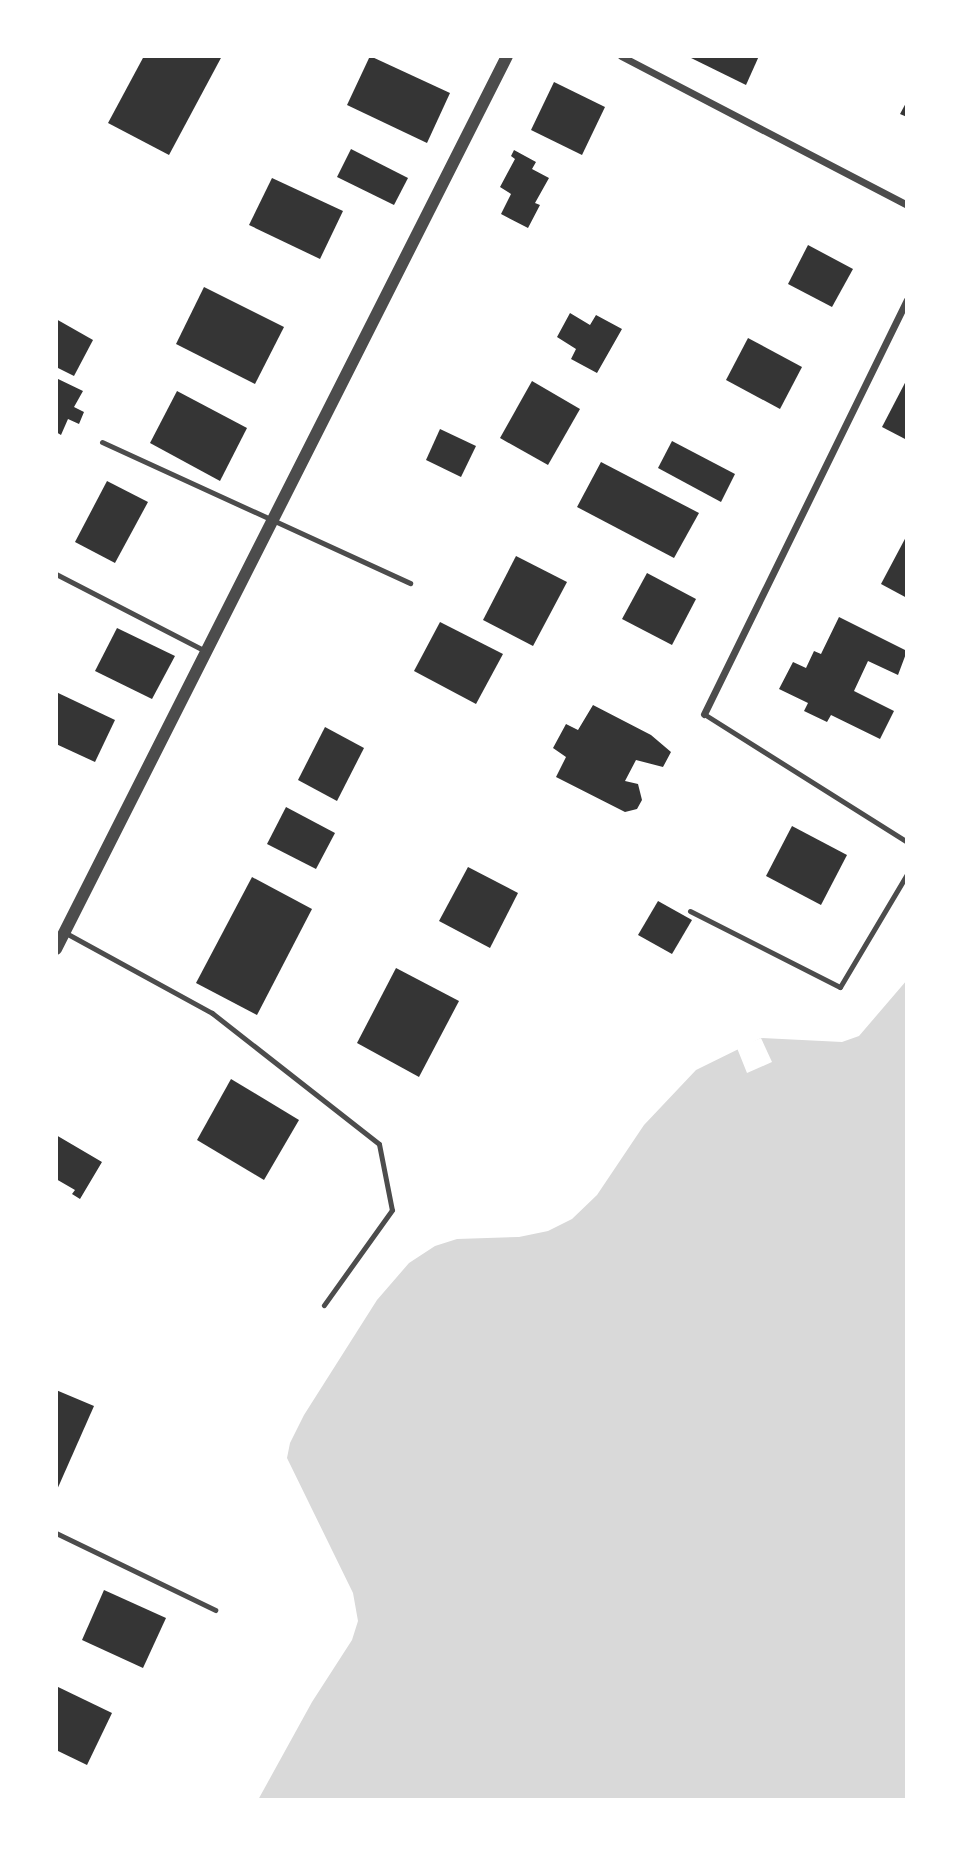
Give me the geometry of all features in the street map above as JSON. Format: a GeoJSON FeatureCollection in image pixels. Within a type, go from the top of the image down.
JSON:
{"type":"FeatureCollection","features":[{"type":"Feature","properties":{"kind":"street"},"geometry":{"type":"LineString","coordinates":[[56,949],[507,56]]}},
{"type":"Feature","properties":{"kind":"street"},"geometry":{"type":"LineString","coordinates":[[621,56],[907,205]]}},
{"type":"Feature","properties":{"kind":"street"},"geometry":{"type":"LineString","coordinates":[[704,714],[907,300]]}},
{"type":"Feature","properties":{"kind":"lane"},"geometry":{"type":"LineString","coordinates":[[102,442],[271,522],[410,583]]}},
{"type":"Feature","properties":{"kind":"lane"},"geometry":{"type":"LineString","coordinates":[[56,574],[206,652]]}},
{"type":"Feature","properties":{"kind":"lane"},"geometry":{"type":"LineString","coordinates":[[704,714],[907,842]]}},
{"type":"Feature","properties":{"kind":"lane"},"geometry":{"type":"LineString","coordinates":[[690,911],[840,987],[907,874]]}},
{"type":"Feature","properties":{"kind":"lane"},"geometry":{"type":"LineString","coordinates":[[64,932],[212,1013],[379,1144],[392,1210],[324,1305]]}},
{"type":"Feature","properties":{"kind":"lane"},"geometry":{"type":"LineString","coordinates":[[56,1533],[215,1610]]}},
{"type":"Feature","properties":{"kind":"shaded area"},"geometry":{"type":"Polygon","coordinates":[[[907,980],[907,1800],[258,1800],[312,1702],[352,1640],[358,1621],[353,1593],[287,1458],[290,1443],[304,1415],[377,1300],[409,1263],[435,1246],[457,1239],[519,1237],[548,1231],[572,1219],[597,1195],[644,1125],[696,1070],[761,1038],[842,1042],[859,1036],[907,980]]]}},
{"type":"Feature","properties":{"kind":"pier"},"geometry":{"type":"Polygon","coordinates":[[[761,1038],[772,1062],[747,1073],[737,1048],[761,1038]]]}},
{"type":"Feature","properties":{"kind":"building"},"geometry":{"type":"Polygon","coordinates":[[[144,56],[222,56],[169,155],[108,123],[144,56]]]}},
{"type":"Feature","properties":{"kind":"building"},"geometry":{"type":"Polygon","coordinates":[[[370,56],[450,93],[427,143],[347,105],[370,56]]]}},
{"type":"Feature","properties":{"kind":"building"},"geometry":{"type":"Polygon","coordinates":[[[687,56],[759,56],[746,85],[687,56]]]}},
{"type":"Feature","properties":{"kind":"building"},"geometry":{"type":"Polygon","coordinates":[[[554,82],[605,107],[582,155],[531,130],[554,82]]]}},
{"type":"Feature","properties":{"kind":"building"},"geometry":{"type":"Polygon","coordinates":[[[907,101],[907,117],[900,114],[907,101]]]}},
{"type":"Feature","properties":{"kind":"building"},"geometry":{"type":"Polygon","coordinates":[[[351,149],[408,178],[394,205],[337,177],[351,149]]]}},
{"type":"Feature","properties":{"kind":"building"},"geometry":{"type":"Polygon","coordinates":[[[514,150],[536,162],[532,169],[549,178],[535,203],[540,205],[528,228],[501,214],[511,194],[500,187],[515,159],[511,156],[514,150]]]}},
{"type":"Feature","properties":{"kind":"building"},"geometry":{"type":"Polygon","coordinates":[[[272,178],[343,211],[320,259],[249,225],[272,178]]]}},
{"type":"Feature","properties":{"kind":"building"},"geometry":{"type":"Polygon","coordinates":[[[808,245],[853,269],[832,307],[788,284],[808,245]]]}},
{"type":"Feature","properties":{"kind":"building"},"geometry":{"type":"Polygon","coordinates":[[[204,287],[284,327],[255,384],[176,344],[204,287]]]}},
{"type":"Feature","properties":{"kind":"building"},"geometry":{"type":"Polygon","coordinates":[[[570,313],[590,325],[596,315],[622,329],[597,373],[571,359],[576,349],[557,337],[570,313]]]}},
{"type":"Feature","properties":{"kind":"building"},"geometry":{"type":"Polygon","coordinates":[[[56,319],[93,340],[74,376],[56,367],[56,319]]]}},
{"type":"Feature","properties":{"kind":"building"},"geometry":{"type":"Polygon","coordinates":[[[748,338],[802,367],[780,409],[726,380],[748,338]]]}},
{"type":"Feature","properties":{"kind":"building"},"geometry":{"type":"Polygon","coordinates":[[[56,378],[83,391],[74,407],[84,412],[79,424],[68,419],[61,435],[56,432],[56,378]]]}},
{"type":"Feature","properties":{"kind":"building"},"geometry":{"type":"Polygon","coordinates":[[[907,379],[907,440],[882,427],[907,379]]]}},
{"type":"Feature","properties":{"kind":"building"},"geometry":{"type":"Polygon","coordinates":[[[532,381],[580,409],[548,465],[500,438],[532,381]]]}},
{"type":"Feature","properties":{"kind":"building"},"geometry":{"type":"Polygon","coordinates":[[[177,391],[247,428],[220,481],[150,443],[177,391]]]}},
{"type":"Feature","properties":{"kind":"building"},"geometry":{"type":"Polygon","coordinates":[[[440,429],[476,446],[461,477],[426,460],[440,429]]]}},
{"type":"Feature","properties":{"kind":"building"},"geometry":{"type":"Polygon","coordinates":[[[672,441],[735,474],[721,502],[658,468],[672,441]]]}},
{"type":"Feature","properties":{"kind":"building"},"geometry":{"type":"Polygon","coordinates":[[[601,462],[699,513],[674,558],[577,507],[601,462]]]}},
{"type":"Feature","properties":{"kind":"building"},"geometry":{"type":"Polygon","coordinates":[[[107,481],[148,502],[115,563],[75,542],[107,481]]]}},
{"type":"Feature","properties":{"kind":"building"},"geometry":{"type":"Polygon","coordinates":[[[907,535],[907,598],[881,584],[907,535]]]}},
{"type":"Feature","properties":{"kind":"building"},"geometry":{"type":"Polygon","coordinates":[[[516,556],[567,582],[533,646],[483,620],[516,556]]]}},
{"type":"Feature","properties":{"kind":"building"},"geometry":{"type":"Polygon","coordinates":[[[647,573],[696,599],[672,645],[622,619],[647,573]]]}},
{"type":"Feature","properties":{"kind":"building"},"geometry":{"type":"Polygon","coordinates":[[[839,617],[907,651],[898,675],[868,661],[854,691],[894,711],[880,739],[831,715],[827,722],[804,711],[808,703],[779,689],[793,662],[806,668],[814,651],[821,654],[839,617]]]}},
{"type":"Feature","properties":{"kind":"building"},"geometry":{"type":"Polygon","coordinates":[[[440,622],[503,654],[476,704],[414,671],[440,622]]]}},
{"type":"Feature","properties":{"kind":"building"},"geometry":{"type":"Polygon","coordinates":[[[117,628],[175,656],[152,699],[95,671],[117,628]]]}},
{"type":"Feature","properties":{"kind":"building"},"geometry":{"type":"Polygon","coordinates":[[[56,692],[115,720],[95,762],[56,744],[56,692]]]}},
{"type":"Feature","properties":{"kind":"building"},"geometry":{"type":"Polygon","coordinates":[[[593,705],[651,735],[671,752],[663,767],[636,760],[625,781],[638,784],[642,800],[637,809],[625,812],[556,777],[566,757],[553,748],[566,724],[578,730],[593,705]]]}},
{"type":"Feature","properties":{"kind":"building"},"geometry":{"type":"Polygon","coordinates":[[[325,727],[364,748],[337,801],[298,780],[325,727]]]}},
{"type":"Feature","properties":{"kind":"building"},"geometry":{"type":"Polygon","coordinates":[[[286,807],[335,833],[316,869],[267,844],[286,807]]]}},
{"type":"Feature","properties":{"kind":"building"},"geometry":{"type":"Polygon","coordinates":[[[792,826],[847,855],[821,905],[766,876],[792,826]]]}},
{"type":"Feature","properties":{"kind":"building"},"geometry":{"type":"Polygon","coordinates":[[[468,867],[518,893],[490,948],[439,921],[468,867]]]}},
{"type":"Feature","properties":{"kind":"building"},"geometry":{"type":"Polygon","coordinates":[[[252,877],[312,909],[257,1015],[196,983],[252,877]]]}},
{"type":"Feature","properties":{"kind":"building"},"geometry":{"type":"Polygon","coordinates":[[[658,901],[692,920],[672,954],[638,935],[658,901]]]}},
{"type":"Feature","properties":{"kind":"building"},"geometry":{"type":"Polygon","coordinates":[[[396,968],[459,1001],[419,1077],[357,1043],[396,968]]]}},
{"type":"Feature","properties":{"kind":"building"},"geometry":{"type":"Polygon","coordinates":[[[231,1079],[299,1120],[264,1180],[197,1140],[231,1079]]]}},
{"type":"Feature","properties":{"kind":"building"},"geometry":{"type":"Polygon","coordinates":[[[56,1135],[102,1162],[80,1199],[72,1194],[75,1190],[56,1179],[56,1135]]]}},
{"type":"Feature","properties":{"kind":"building"},"geometry":{"type":"Polygon","coordinates":[[[56,1390],[94,1406],[56,1492],[56,1390]]]}},
{"type":"Feature","properties":{"kind":"building"},"geometry":{"type":"Polygon","coordinates":[[[104,1590],[166,1618],[143,1668],[82,1640],[104,1590]]]}},
{"type":"Feature","properties":{"kind":"building"},"geometry":{"type":"Polygon","coordinates":[[[56,1686],[112,1713],[87,1765],[56,1750],[56,1686]]]}}]}
